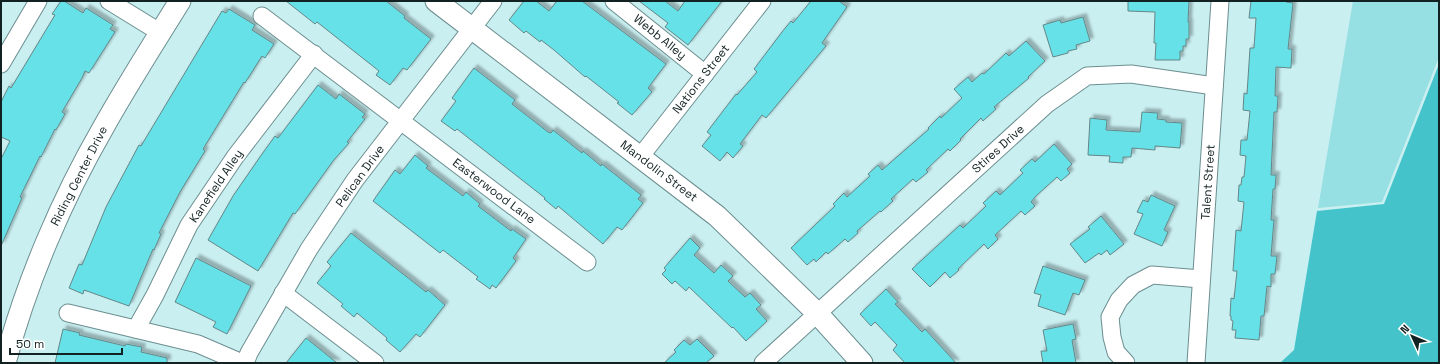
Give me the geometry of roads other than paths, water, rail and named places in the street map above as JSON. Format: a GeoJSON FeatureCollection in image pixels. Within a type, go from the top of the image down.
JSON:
{"type":"FeatureCollection","features":[{"type":"Feature","properties":{"kind":"street"},"geometry":{"type":"LineString","coordinates":[[1,64],[38,1]]}},
{"type":"Feature","properties":{"kind":"street"},"geometry":{"type":"LineString","coordinates":[[109,1],[161,33]]}},
{"type":"Feature","properties":{"kind":"street","name":"Riding Center Drive"},"geometry":{"type":"LineString","coordinates":[[5,363],[26,296],[49,237],[73,185],[102,129],[180,1]]}},
{"type":"Feature","properties":{"kind":"street","name":"Mandolin Street"},"geometry":{"type":"LineString","coordinates":[[436,1],[717,216],[818,313],[862,363]]}},
{"type":"Feature","properties":{"kind":"street","name":"Pelican Drive"},"geometry":{"type":"LineString","coordinates":[[244,363],[309,249],[355,180],[493,1]]}},
{"type":"Feature","properties":{"kind":"street","name":"Webb Alley"},"geometry":{"type":"LineString","coordinates":[[614,1],[705,74]]}},
{"type":"Feature","properties":{"kind":"street","name":"Nations Street"},"geometry":{"type":"LineString","coordinates":[[640,157],[762,1]]}},
{"type":"Feature","properties":{"kind":"street","name":"Talent Street"},"geometry":{"type":"LineString","coordinates":[[1196,363],[1220,1]]}},
{"type":"Feature","properties":{"kind":"street"},"geometry":{"type":"LineString","coordinates":[[262,16],[402,120]]}},
{"type":"Feature","properties":{"kind":"street","name":"Kanefield Alley"},"geometry":{"type":"LineString","coordinates":[[136,330],[189,225],[235,157],[314,54]]}},
{"type":"Feature","properties":{"kind":"street","name":"Stires Drive"},"geometry":{"type":"LineString","coordinates":[[764,363],[1047,104],[1088,76],[1131,74],[1214,86]]}},
{"type":"Feature","properties":{"kind":"street","name":"Easterwood Lane"},"geometry":{"type":"LineString","coordinates":[[402,120],[587,262]]}},
{"type":"Feature","properties":{"kind":"street"},"geometry":{"type":"LineString","coordinates":[[1126,363],[1116,352],[1112,337],[1110,317],[1123,295],[1133,285],[1152,275],[1201,280]]}},
{"type":"Feature","properties":{"kind":"street"},"geometry":{"type":"LineString","coordinates":[[284,293],[375,363]]}},
{"type":"Feature","properties":{"kind":"street"},"geometry":{"type":"LineString","coordinates":[[68,313],[198,344],[244,363]]}}]}
